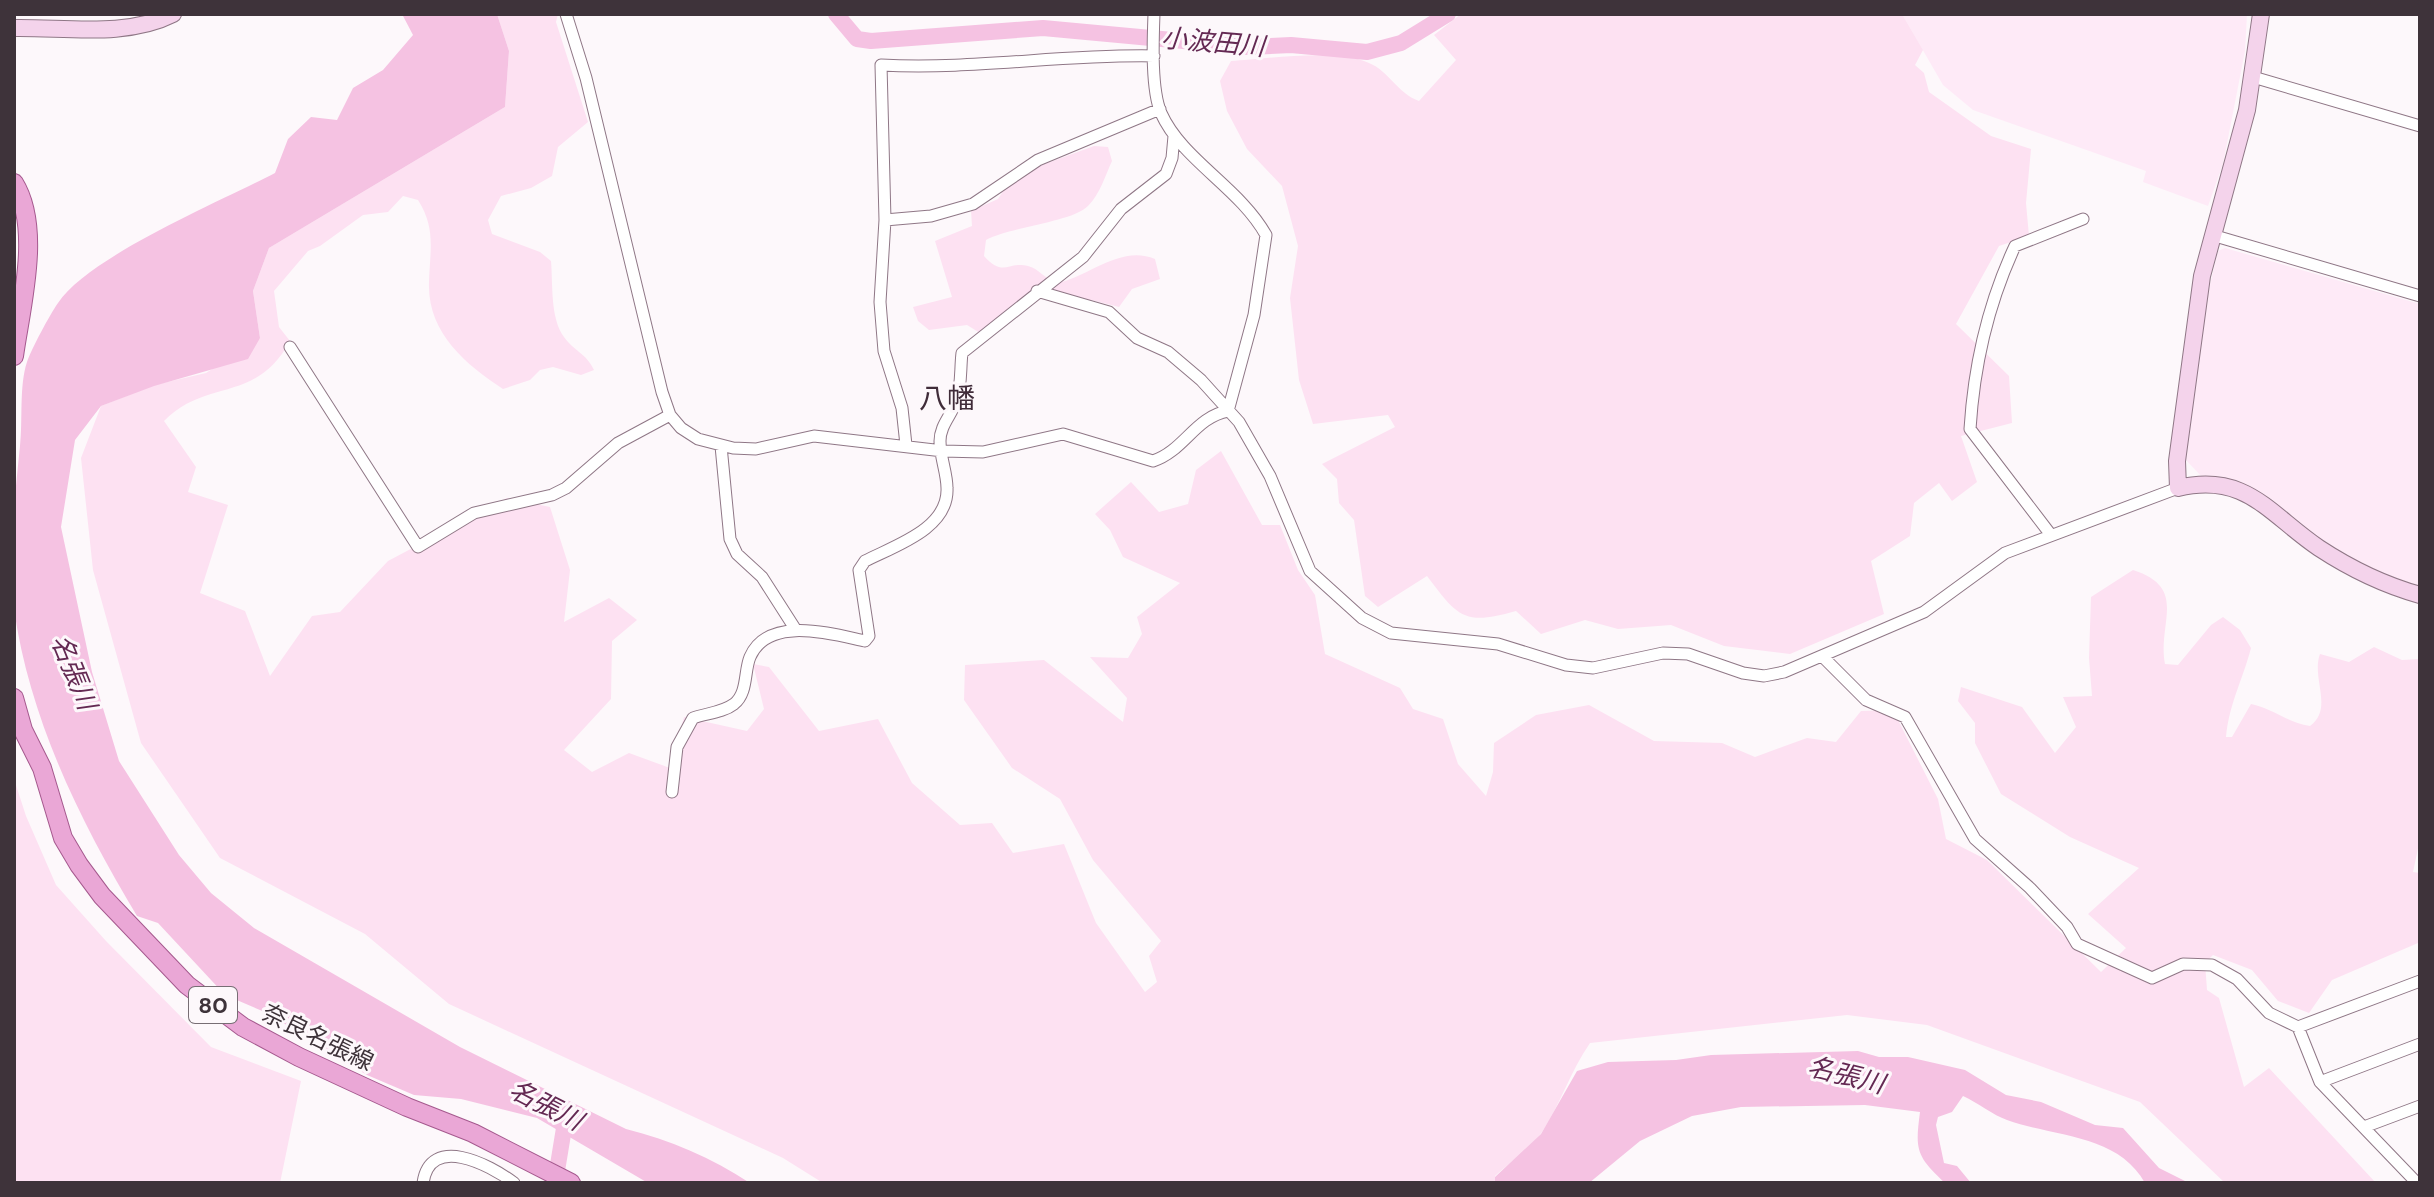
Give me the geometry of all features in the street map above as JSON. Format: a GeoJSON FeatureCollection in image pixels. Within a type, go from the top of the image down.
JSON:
{"type":"FeatureCollection","features":[{"type":"Feature","properties":{"kind":"main road"},"geometry":{"type":"LineString","coordinates":[[14,183],[23,201],[26,220],[26,292],[14,356]]}},
{"type":"Feature","properties":{"kind":"main road","name":"奈良名張線"},"geometry":{"type":"LineString","coordinates":[[14,698],[23,730],[42,768],[58,826],[79,865],[102,896],[187,985],[243,1027],[299,1057],[407,1107],[473,1133],[543,1175],[569,1182]]}},
{"type":"Feature","properties":{"kind":"street"},"geometry":{"type":"LineString","coordinates":[[14,28],[103,21],[160,21],[173,14]]}},
{"type":"Feature","properties":{"kind":"street"},"geometry":{"type":"LineString","coordinates":[[566,14],[670,415],[689,434],[721,446],[756,449],[814,436],[943,451],[983,452],[1063,434],[1153,461],[1177,446],[1212,414],[1228,411]]}},
{"type":"Feature","properties":{"kind":"street"},"geometry":{"type":"LineString","coordinates":[[2178,488],[2177,461],[2198,302],[2253,77],[2261,14]]}},
{"type":"Feature","properties":{"kind":"street"},"geometry":{"type":"LineString","coordinates":[[1154,15],[1154,54],[1160,109],[1174,136],[1227,184],[1266,235],[1254,315],[1228,411]]}},
{"type":"Feature","properties":{"kind":"street"},"geometry":{"type":"LineString","coordinates":[[906,445],[902,408],[884,351],[880,302],[885,220],[881,65],[958,67],[1079,55],[1154,54]]}},
{"type":"Feature","properties":{"kind":"street"},"geometry":{"type":"LineString","coordinates":[[2253,77],[2420,126]]}},
{"type":"Feature","properties":{"kind":"street"},"geometry":{"type":"LineString","coordinates":[[885,220],[931,216],[973,204],[1038,160],[1160,109]]}},
{"type":"Feature","properties":{"kind":"street"},"geometry":{"type":"LineString","coordinates":[[672,792],[677,747],[693,718],[734,703],[743,689],[751,655],[761,644],[794,627],[865,641],[869,629],[859,570],[865,561],[928,528],[939,516],[948,494],[940,441],[960,388],[962,353],[1083,257],[1121,209],[1166,174],[1172,158],[1174,136]]}},
{"type":"Feature","properties":{"kind":"street"},"geometry":{"type":"LineString","coordinates":[[2051,535],[1970,429],[1972,395],[1992,296],[2015,246],[2083,219]]}},
{"type":"Feature","properties":{"kind":"street"},"geometry":{"type":"LineString","coordinates":[[2212,235],[2420,296]]}},
{"type":"Feature","properties":{"kind":"street"},"geometry":{"type":"LineString","coordinates":[[1037,291],[1109,312],[1137,338],[1168,352],[1190,371],[1228,411],[1270,476],[1310,571],[1362,618],[1391,633],[1498,644],[1566,665],[1593,668],[1663,653],[1688,654],[1743,673],[1764,676],[1784,672],[1924,612],[2005,553],[2178,488],[2207,484],[2244,492],[2352,568],[2420,595]]}},
{"type":"Feature","properties":{"kind":"street"},"geometry":{"type":"LineString","coordinates":[[290,347],[418,547],[474,513],[552,495],[566,488],[618,443],[670,415]]}},
{"type":"Feature","properties":{"kind":"street"},"geometry":{"type":"LineString","coordinates":[[721,446],[730,539],[737,554],[762,577],[794,627]]}},
{"type":"Feature","properties":{"kind":"street"},"geometry":{"type":"LineString","coordinates":[[1822,656],[1866,700],[1905,717],[1975,839],[2030,888],[2067,927],[2077,944],[2152,978],[2183,964],[2212,965],[2237,979],[2269,1013],[2298,1027],[2320,1082],[2417,1183]]}},
{"type":"Feature","properties":{"kind":"street"},"geometry":{"type":"LineString","coordinates":[[2298,1027],[2420,981]]}},
{"type":"Feature","properties":{"kind":"street"},"geometry":{"type":"LineString","coordinates":[[2320,1082],[2420,1044]]}},
{"type":"Feature","properties":{"kind":"street"},"geometry":{"type":"LineString","coordinates":[[2364,1127],[2420,1106]]}},
{"type":"Feature","properties":{"kind":"street"},"geometry":{"type":"LineString","coordinates":[[423,1183],[425,1170],[432,1160],[446,1156],[473,1159],[497,1170],[514,1183]]}},
{"type":"Feature","properties":{"kind":"street"},"geometry":{"type":"LineString","coordinates":[[2408,1173],[2420,1169]]}},
{"type":"Feature","properties":{"kind":"shaded area"},"geometry":{"type":"Polygon","coordinates":[[[497,14],[558,14],[556,22],[588,122],[558,147],[552,176],[531,188],[501,196],[488,220],[492,234],[540,252],[551,261],[556,320],[568,341],[594,370],[581,375],[553,367],[540,370],[530,380],[503,389],[462,357],[434,316],[429,282],[430,230],[418,200],[403,196],[388,212],[363,215],[308,251],[274,291],[279,327],[290,341],[277,361],[246,383],[197,399],[164,421],[196,467],[188,492],[228,505],[200,593],[245,611],[270,676],[312,616],[340,612],[388,561],[507,498],[550,507],[570,570],[564,622],[609,598],[637,620],[612,641],[611,699],[564,750],[592,772],[629,753],[670,768],[684,717],[747,731],[764,709],[753,664],[769,667],[819,731],[878,719],[912,783],[960,825],[992,823],[1013,853],[1064,844],[1096,923],[1145,992],[1157,982],[1149,956],[1161,941],[1093,860],[1060,799],[1012,768],[964,700],[965,665],[1044,660],[1123,722],[1127,698],[1090,657],[1128,658],[1142,634],[1137,617],[1180,583],[1123,557],[1110,530],[1095,514],[1131,482],[1159,512],[1188,504],[1196,470],[1221,451],[1262,525],[1280,525],[1298,570],[1315,595],[1325,654],[1400,688],[1413,709],[1443,719],[1458,764],[1486,796],[1493,772],[1494,743],[1536,715],[1589,705],[1654,741],[1722,743],[1755,757],[1807,738],[1836,742],[1861,711],[1893,710],[1938,799],[1946,839],[1987,860],[2101,972],[2126,948],[2088,914],[2139,868],[2070,837],[2001,794],[1975,743],[1975,723],[1958,701],[1961,687],[2022,707],[2055,753],[2076,727],[2063,697],[2092,696],[2089,658],[2091,597],[2133,570],[2150,578],[2166,597],[2165,664],[2178,665],[2211,625],[2223,617],[2240,630],[2251,648],[2233,703],[2226,737],[2232,737],[2251,704],[2310,726],[2320,711],[2320,654],[2349,662],[2374,647],[2402,660],[2420,659],[2420,839],[2413,872],[2420,873],[2418,943],[2332,980],[2309,1013],[2278,1001],[2252,970],[2213,955],[2205,963],[2207,990],[2219,998],[2244,1087],[2269,1068],[2376,1183],[2225,1183],[2140,1102],[1927,1025],[1847,1015],[1590,1043],[1542,1132],[1495,1176],[1495,1183],[823,1183],[783,1158],[449,1004],[365,934],[220,858],[141,743],[93,570],[81,458],[101,406],[154,385],[206,373],[260,338],[253,291],[269,248],[505,107],[509,51],[497,14]]]}},
{"type":"Feature","properties":{"kind":"shaded area"},"geometry":{"type":"Polygon","coordinates":[[[1461,14],[1902,14],[1923,50],[1915,65],[1924,73],[1929,92],[1991,136],[2031,149],[2026,203],[2029,236],[1999,246],[1956,324],[2009,376],[2012,423],[1961,436],[1977,482],[1952,501],[1939,483],[1914,503],[1910,536],[1871,561],[1884,614],[1790,654],[1724,646],[1671,625],[1618,629],[1585,620],[1541,634],[1516,611],[1485,618],[1464,614],[1447,601],[1427,576],[1378,607],[1365,596],[1354,520],[1339,503],[1337,479],[1322,464],[1395,427],[1388,415],[1313,424],[1299,380],[1290,298],[1298,246],[1282,186],[1247,149],[1227,111],[1220,81],[1231,61],[1339,56],[1369,63],[1419,101],[1456,60],[1434,35],[1461,14]]]}},
{"type":"Feature","properties":{"kind":"shaded area"},"geometry":{"type":"Polygon","coordinates":[[[1902,14],[2247,14],[2245,51],[2223,164],[2208,206],[2143,182],[2146,171],[1973,110],[1943,85],[1902,14]]]}},
{"type":"Feature","properties":{"kind":"shaded area"},"geometry":{"type":"Polygon","coordinates":[[[1094,146],[1108,147],[1112,161],[1088,206],[1069,216],[986,240],[984,256],[1001,268],[1032,267],[1057,283],[1117,258],[1142,255],[1155,259],[1160,279],[1132,289],[1119,307],[1091,300],[1070,306],[1045,290],[980,333],[967,325],[929,330],[918,321],[913,307],[952,297],[935,241],[972,226],[971,211],[998,199],[1009,182],[1028,170],[1094,146]]]}},
{"type":"Feature","properties":{"kind":"shaded area"},"geometry":{"type":"Polygon","coordinates":[[[2225,248],[2420,304],[2420,588],[2380,575],[2340,554],[2264,495],[2241,484],[2202,477],[2185,459],[2206,301],[2218,251],[2225,248]]]}},
{"type":"Feature","properties":{"kind":"shaded area"},"geometry":{"type":"Polygon","coordinates":[[[14,779],[26,816],[56,885],[106,941],[211,1047],[301,1081],[280,1183],[14,1183],[14,779]]]}},
{"type":"Feature","properties":{"kind":"water","name":"名張川"},"geometry":{"type":"Polygon","coordinates":[[[402,14],[497,14],[509,51],[505,107],[269,248],[253,291],[260,338],[248,359],[154,386],[101,406],[75,440],[61,527],[92,672],[119,761],[179,855],[211,893],[254,928],[460,1047],[626,1129],[675,1144],[706,1158],[750,1183],[648,1183],[537,1118],[461,1099],[414,1095],[367,1075],[267,1013],[225,995],[158,923],[137,916],[77,806],[32,690],[14,609],[12,549],[23,382],[29,356],[46,323],[74,285],[98,267],[158,231],[275,173],[288,139],[311,117],[337,120],[353,88],[383,70],[413,35],[402,14]]]}},
{"type":"Feature","properties":{"kind":"water","name":"名張川"},"geometry":{"type":"Polygon","coordinates":[[[1858,1051],[1879,1057],[1908,1057],[1965,1070],[2006,1095],[2041,1102],[2095,1125],[2123,1128],[2159,1168],[2189,1183],[2145,1183],[2133,1167],[2102,1146],[2007,1120],[1963,1096],[1952,1112],[1938,1117],[1936,1125],[1944,1163],[1957,1166],[1971,1183],[1945,1183],[1928,1166],[1918,1144],[1920,1112],[1865,1105],[1741,1107],[1692,1116],[1640,1141],[1589,1183],[1495,1183],[1495,1177],[1541,1134],[1577,1071],[1608,1062],[1676,1060],[1711,1055],[1858,1051]]]}},
{"type":"Feature","properties":{"kind":"waterway","name":"小波田川"},"geometry":{"type":"LineString","coordinates":[[836,14],[857,39],[871,41],[1043,28],[1248,47],[1291,45],[1367,52],[1401,43],[1448,14]]}},
{"type":"Feature","properties":{"kind":"waterway","name":"名張川"},"geometry":{"type":"LineString","coordinates":[[555,1183],[566,1116]]}},
{"type":"Feature","properties":{"kind":"district","name":"八幡"},"geometry":{"type":"Point","coordinates":[947,398]}}]}
